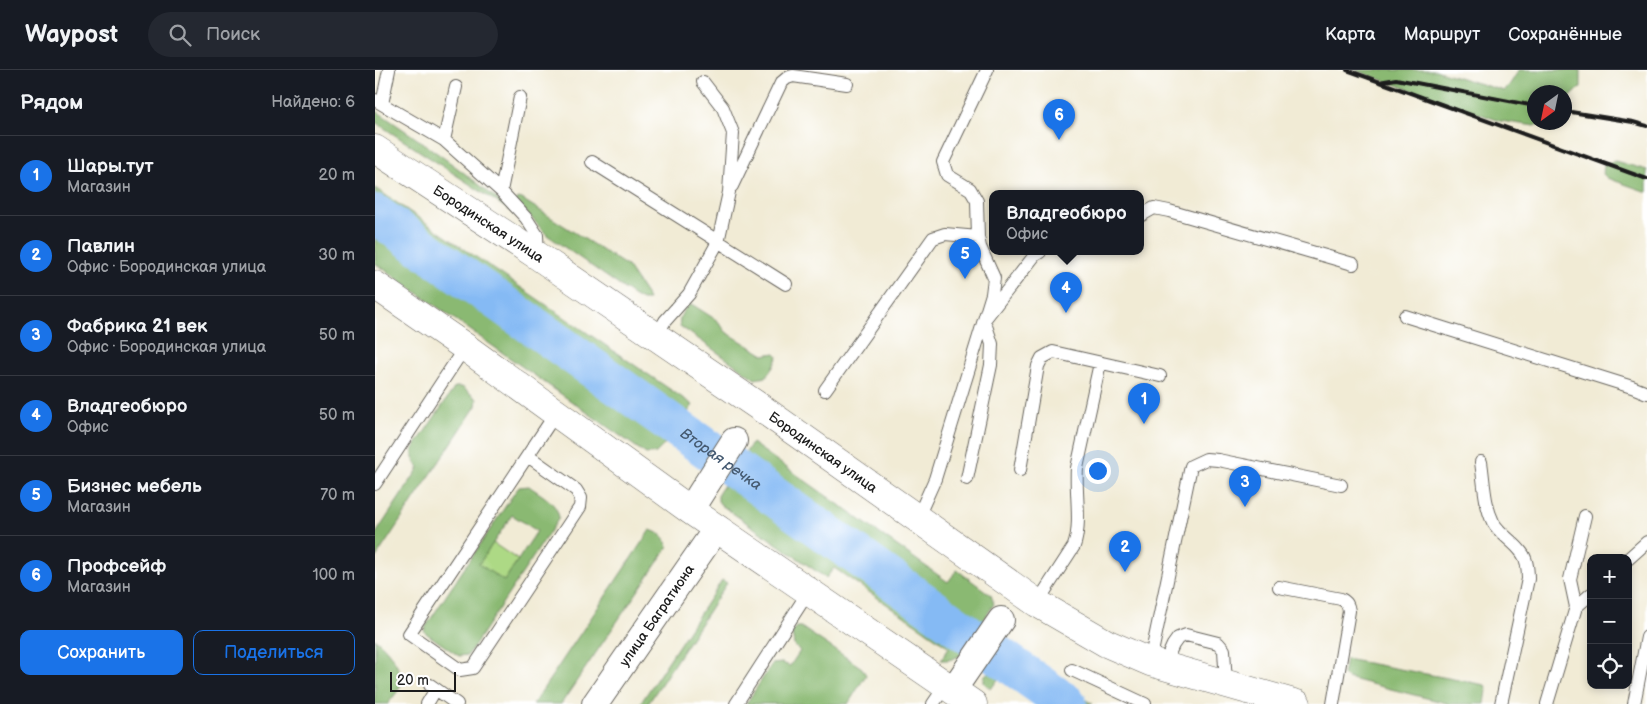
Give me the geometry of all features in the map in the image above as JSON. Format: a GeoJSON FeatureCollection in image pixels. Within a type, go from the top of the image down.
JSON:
{"type":"FeatureCollection","features":[{"type":"Feature","properties":{"kind":"main road","name":"Бородинская улица"},"geometry":{"type":"LineString","coordinates":[[375,149],[538,256],[761,408],[1037,603],[1106,642],[1156,665],[1297,704]]}},
{"type":"Feature","properties":{"kind":"main road"},"geometry":{"type":"LineString","coordinates":[[375,285],[465,347],[690,510],[809,591],[951,696]]}},
{"type":"Feature","properties":{"kind":"street"},"geometry":{"type":"LineString","coordinates":[[690,510],[734,441]]}},
{"type":"Feature","properties":{"kind":"street","name":"улица Багратиона"},"geometry":{"type":"LineString","coordinates":[[595,704],[717,528]]}},
{"type":"Feature","properties":{"kind":"street"},"geometry":{"type":"LineString","coordinates":[[951,696],[1001,620]]}},
{"type":"Feature","properties":{"kind":"lane"},"geometry":{"type":"LineString","coordinates":[[389,70],[378,102],[444,140],[501,191],[526,218],[537,234],[538,256]]}},
{"type":"Feature","properties":{"kind":"lane"},"geometry":{"type":"LineString","coordinates":[[917,519],[935,479],[992,294],[995,278],[980,247],[977,201],[970,189],[947,176],[943,162],[987,70]]}},
{"type":"Feature","properties":{"kind":"lane"},"geometry":{"type":"LineString","coordinates":[[729,192],[781,83],[793,76],[847,84]]}},
{"type":"Feature","properties":{"kind":"lane"},"geometry":{"type":"LineString","coordinates":[[656,336],[665,321],[689,294],[718,242],[729,192],[733,133],[723,108],[703,82]]}},
{"type":"Feature","properties":{"kind":"lane"},"geometry":{"type":"LineString","coordinates":[[444,140],[456,87]]}},
{"type":"Feature","properties":{"kind":"lane"},"geometry":{"type":"LineString","coordinates":[[501,191],[520,97]]}},
{"type":"Feature","properties":{"kind":"lane"},"geometry":{"type":"LineString","coordinates":[[592,162],[786,284]]}},
{"type":"Feature","properties":{"kind":"lane"},"geometry":{"type":"LineString","coordinates":[[1144,214],[1154,208],[1169,211],[1353,264]]}},
{"type":"Feature","properties":{"kind":"lane"},"geometry":{"type":"LineString","coordinates":[[825,390],[933,238],[945,234],[978,237]]}},
{"type":"Feature","properties":{"kind":"lane"},"geometry":{"type":"LineString","coordinates":[[984,320],[1029,262],[1037,255]]}},
{"type":"Feature","properties":{"kind":"lane"},"geometry":{"type":"LineString","coordinates":[[1405,316],[1632,386],[1647,393]]}},
{"type":"Feature","properties":{"kind":"lane"},"geometry":{"type":"LineString","coordinates":[[967,479],[991,365],[992,344],[984,320]]}},
{"type":"Feature","properties":{"kind":"lane"},"geometry":{"type":"LineString","coordinates":[[375,484],[465,347]]}},
{"type":"Feature","properties":{"kind":"lane"},"geometry":{"type":"LineString","coordinates":[[1021,470],[1038,366],[1042,358],[1053,352],[1160,376]]}},
{"type":"Feature","properties":{"kind":"lane"},"geometry":{"type":"LineString","coordinates":[[1037,603],[1074,546],[1077,537],[1075,486],[1077,468],[1100,363]]}},
{"type":"Feature","properties":{"kind":"lane"},"geometry":{"type":"LineString","coordinates":[[528,456],[576,490],[581,498],[580,507],[473,668],[460,670],[409,634],[556,413]]}},
{"type":"Feature","properties":{"kind":"lane"},"geometry":{"type":"LineString","coordinates":[[1156,665],[1191,466],[1206,459],[1218,460],[1341,485]]}},
{"type":"Feature","properties":{"kind":"lane"},"geometry":{"type":"LineString","coordinates":[[1481,462],[1487,506],[1493,522],[1499,532],[1523,554],[1528,579],[1501,704]]}},
{"type":"Feature","properties":{"kind":"lane"},"geometry":{"type":"LineString","coordinates":[[1577,607],[1570,579],[1585,516]]}},
{"type":"Feature","properties":{"kind":"lane"},"geometry":{"type":"LineString","coordinates":[[1632,555],[1647,542]]}},
{"type":"Feature","properties":{"kind":"lane"},"geometry":{"type":"LineString","coordinates":[[1279,587],[1341,599],[1348,606],[1349,611],[1333,704]]}},
{"type":"Feature","properties":{"kind":"lane"},"geometry":{"type":"LineString","coordinates":[[736,704],[809,591]]}},
{"type":"Feature","properties":{"kind":"lane"},"geometry":{"type":"LineString","coordinates":[[1547,704],[1577,607],[1587,598]]}},
{"type":"Feature","properties":{"kind":"lane"},"geometry":{"type":"LineString","coordinates":[[1156,665],[1178,638],[1186,636],[1217,643],[1224,650],[1225,684]]}},
{"type":"Feature","properties":{"kind":"lane"},"geometry":{"type":"LineString","coordinates":[[1634,704],[1647,637]]}},
{"type":"Feature","properties":{"kind":"lane"},"geometry":{"type":"LineString","coordinates":[[1072,670],[1145,704]]}},
{"type":"Feature","properties":{"kind":"lane"},"geometry":{"type":"LineString","coordinates":[[427,704],[433,687],[457,704]]}},
{"type":"Feature","properties":{"kind":"green space"},"geometry":{"type":"Polygon","coordinates":[[[1354,70],[1435,70],[1504,91],[1519,70],[1581,70],[1581,87],[1572,95],[1572,85],[1527,85],[1527,125],[1500,121],[1354,70]]]}},
{"type":"Feature","properties":{"kind":"green space"},"geometry":{"type":"Polygon","coordinates":[[[375,110],[462,171],[512,212],[375,122],[375,110]]]}},
{"type":"Feature","properties":{"kind":"green space"},"geometry":{"type":"Polygon","coordinates":[[[1615,161],[1647,170],[1647,192],[1607,178],[1603,174],[1604,164],[1615,161]]]}},
{"type":"Feature","properties":{"kind":"green space"},"geometry":{"type":"Polygon","coordinates":[[[375,188],[693,405],[663,446],[656,453],[646,454],[375,263],[375,188]]]}},
{"type":"Feature","properties":{"kind":"green space"},"geometry":{"type":"Polygon","coordinates":[[[518,198],[627,266],[648,300],[642,300],[633,295],[547,235],[516,201],[518,198]]]}},
{"type":"Feature","properties":{"kind":"green space"},"geometry":{"type":"Polygon","coordinates":[[[689,305],[693,305],[718,321],[726,332],[764,355],[775,353],[778,356],[766,377],[755,379],[680,326],[681,314],[689,305]]]}},
{"type":"Feature","properties":{"kind":"green space"},"geometry":{"type":"Polygon","coordinates":[[[455,387],[462,387],[477,399],[476,406],[375,559],[375,535],[419,468],[413,458],[413,449],[455,387]]]}},
{"type":"Feature","properties":{"kind":"green space"},"geometry":{"type":"Polygon","coordinates":[[[752,443],[948,582],[957,570],[991,595],[994,604],[960,656],[949,660],[941,660],[949,647],[834,568],[826,578],[721,505],[718,501],[718,494],[752,443]]]}},
{"type":"Feature","properties":{"kind":"green space"},"geometry":{"type":"Polygon","coordinates":[[[529,486],[543,496],[552,503],[558,512],[559,518],[468,655],[459,656],[424,631],[519,487],[529,486]],[[512,515],[479,564],[504,581],[537,531],[512,515]]]}},
{"type":"Feature","properties":{"kind":"green space"},"geometry":{"type":"Polygon","coordinates":[[[650,530],[662,536],[668,547],[561,704],[533,704],[650,530]]]}},
{"type":"Feature","properties":{"kind":"green space"},"geometry":{"type":"Polygon","coordinates":[[[493,543],[518,560],[504,582],[478,565],[493,543]]]}},
{"type":"Feature","properties":{"kind":"green space"},"geometry":{"type":"Polygon","coordinates":[[[722,580],[727,583],[648,704],[640,704],[722,580]]]}},
{"type":"Feature","properties":{"kind":"green space"},"geometry":{"type":"Polygon","coordinates":[[[797,627],[801,627],[862,668],[866,675],[848,704],[746,704],[772,664],[782,663],[790,666],[800,651],[794,645],[792,633],[797,627]]]}},
{"type":"Feature","properties":{"kind":"green space"},"geometry":{"type":"Polygon","coordinates":[[[375,639],[385,647],[394,659],[400,672],[401,684],[388,704],[375,704],[375,639]]]}},
{"type":"Feature","properties":{"kind":"green space"},"geometry":{"type":"Polygon","coordinates":[[[1008,656],[1093,704],[1038,704],[999,678],[991,689],[984,683],[984,676],[1008,656]]]}},
{"type":"Feature","properties":{"kind":"green space"},"geometry":{"type":"Polygon","coordinates":[[[1346,659],[1485,685],[1487,690],[1485,704],[1450,704],[1347,678],[1343,675],[1346,659]]]}},
{"type":"Feature","properties":{"kind":"waterway","name":"Вторая речка"},"geometry":{"type":"LineString","coordinates":[[375,214],[1067,704]]}},
{"type":"Feature","properties":{"kind":"railway"},"geometry":{"type":"LineString","coordinates":[[1347,70],[1647,179]]}},
{"type":"Feature","properties":{"kind":"railway"},"geometry":{"type":"LineString","coordinates":[[1379,82],[1396,79],[1527,104]]}},
{"type":"Feature","properties":{"kind":"railway"},"geometry":{"type":"LineString","coordinates":[[1572,112],[1647,126]]}},
{"type":"Feature","properties":{"kind":"place","name":"Профсейф"},"geometry":{"type":"Point","coordinates":[1059,140]}},
{"type":"Feature","properties":{"kind":"place","name":"Бизнес мебель"},"geometry":{"type":"Point","coordinates":[965,279]}},
{"type":"Feature","properties":{"kind":"place","name":"Владгеобюро"},"geometry":{"type":"Point","coordinates":[1066,313]}},
{"type":"Feature","properties":{"kind":"place","name":"Шары.тут"},"geometry":{"type":"Point","coordinates":[1144,424]}},
{"type":"Feature","properties":{"kind":"place","name":"Фабрика 21 век"},"geometry":{"type":"Point","coordinates":[1245,507]}},
{"type":"Feature","properties":{"kind":"place","name":"Павлин"},"geometry":{"type":"Point","coordinates":[1125,572]}}]}
